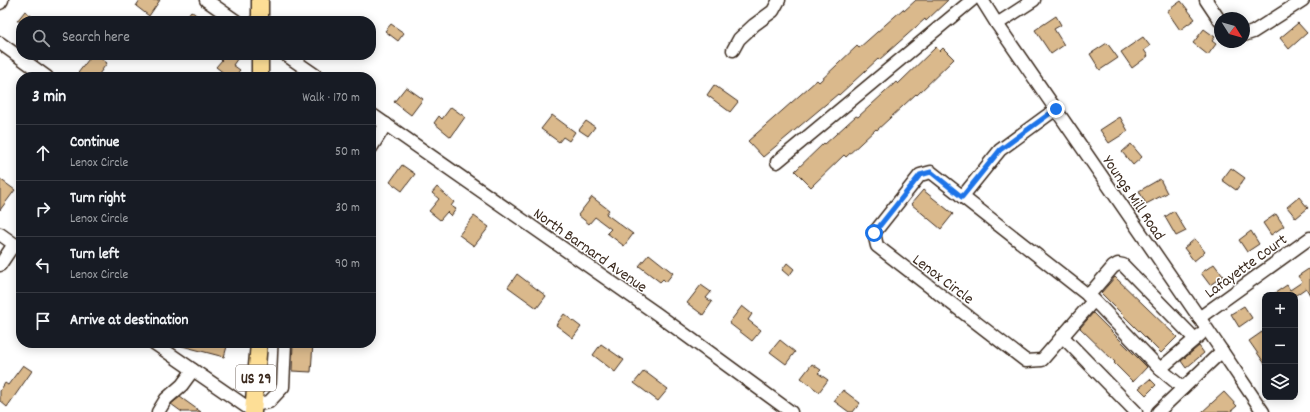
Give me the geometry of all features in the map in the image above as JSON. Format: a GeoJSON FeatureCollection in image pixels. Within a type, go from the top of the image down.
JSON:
{"type":"FeatureCollection","features":[{"type":"Feature","properties":{"kind":"main road"},"geometry":{"type":"LineString","coordinates":[[260,0],[260,16]]}},
{"type":"Feature","properties":{"kind":"main road"},"geometry":{"type":"LineString","coordinates":[[260,60],[260,72]]}},
{"type":"Feature","properties":{"kind":"main road","name":"US 29"},"geometry":{"type":"LineString","coordinates":[[254,410],[259,348]]}},
{"type":"Feature","properties":{"kind":"street"},"geometry":{"type":"LineString","coordinates":[[206,0],[229,16]]}},
{"type":"Feature","properties":{"kind":"street"},"geometry":{"type":"LineString","coordinates":[[733,50],[739,39],[754,25],[773,11],[779,0]]}},
{"type":"Feature","properties":{"kind":"street"},"geometry":{"type":"LineString","coordinates":[[777,162],[972,0]]}},
{"type":"Feature","properties":{"kind":"street","name":"Youngs Mill Road"},"geometry":{"type":"LineString","coordinates":[[982,0],[1263,412]]}},
{"type":"Feature","properties":{"kind":"street"},"geometry":{"type":"LineString","coordinates":[[997,24],[1034,0]]}},
{"type":"Feature","properties":{"kind":"street"},"geometry":{"type":"LineString","coordinates":[[1206,0],[1214,13]]}},
{"type":"Feature","properties":{"kind":"street"},"geometry":{"type":"LineString","coordinates":[[1250,33],[1303,0]]}},
{"type":"Feature","properties":{"kind":"street"},"geometry":{"type":"LineString","coordinates":[[0,44],[16,55]]}},
{"type":"Feature","properties":{"kind":"street"},"geometry":{"type":"LineString","coordinates":[[23,60],[40,72]]}},
{"type":"Feature","properties":{"kind":"street"},"geometry":{"type":"LineString","coordinates":[[293,60],[311,72]]}},
{"type":"Feature","properties":{"kind":"street"},"geometry":{"type":"LineString","coordinates":[[962,197],[1000,150],[1056,109]]}},
{"type":"Feature","properties":{"kind":"street","name":"North Barnard Avenue"},"geometry":{"type":"LineString","coordinates":[[376,117],[657,314],[792,412]]}},
{"type":"Feature","properties":{"kind":"street"},"geometry":{"type":"LineString","coordinates":[[376,140],[386,124]]}},
{"type":"Feature","properties":{"kind":"street","name":"Lenox Circle"},"geometry":{"type":"LineString","coordinates":[[1091,298],[1042,360],[1026,361],[877,246],[874,233],[920,175],[931,172],[1091,298],[1160,369],[1183,388]]}},
{"type":"Feature","properties":{"kind":"street"},"geometry":{"type":"LineString","coordinates":[[0,234],[16,245]]}},
{"type":"Feature","properties":{"kind":"street","name":"Lafayette Court"},"geometry":{"type":"LineString","coordinates":[[1199,318],[1310,238]]}},
{"type":"Feature","properties":{"kind":"street"},"geometry":{"type":"LineString","coordinates":[[0,264],[16,248]]}},
{"type":"Feature","properties":{"kind":"street"},"geometry":{"type":"LineString","coordinates":[[1091,298],[1113,267],[1118,264],[1124,266],[1195,339]]}},
{"type":"Feature","properties":{"kind":"street"},"geometry":{"type":"LineString","coordinates":[[1160,369],[1207,329]]}},
{"type":"Feature","properties":{"kind":"street"},"geometry":{"type":"LineString","coordinates":[[1062,336],[1136,412]]}},
{"type":"Feature","properties":{"kind":"street"},"geometry":{"type":"LineString","coordinates":[[161,348],[254,410],[269,402],[283,387],[285,348]]}},
{"type":"Feature","properties":{"kind":"street"},"geometry":{"type":"LineString","coordinates":[[1158,412],[1222,351]]}},
{"type":"Feature","properties":{"kind":"street"},"geometry":{"type":"LineString","coordinates":[[158,412],[166,399],[182,385],[193,370]]}},
{"type":"Feature","properties":{"kind":"building"},"geometry":{"type":"Polygon","coordinates":[[[140,0],[160,0],[149,16],[136,6],[140,0]]]}},
{"type":"Feature","properties":{"kind":"building"},"geometry":{"type":"Polygon","coordinates":[[[916,0],[948,0],[926,21],[925,19],[879,60],[878,59],[839,95],[838,94],[763,157],[748,141],[817,80],[819,82],[857,46],[859,48],[903,9],[904,11],[916,0]]]}},
{"type":"Feature","properties":{"kind":"building"},"geometry":{"type":"Polygon","coordinates":[[[1181,1],[1195,19],[1180,30],[1167,11],[1181,1]]]}},
{"type":"Feature","properties":{"kind":"building"},"geometry":{"type":"Polygon","coordinates":[[[25,11],[32,16],[21,16],[25,11]]]}},
{"type":"Feature","properties":{"kind":"building"},"geometry":{"type":"Polygon","coordinates":[[[191,11],[198,16],[187,16],[191,11]]]}},
{"type":"Feature","properties":{"kind":"building"},"geometry":{"type":"Polygon","coordinates":[[[1056,16],[1061,25],[1054,29],[1064,45],[1051,54],[1035,30],[1056,16]]]}},
{"type":"Feature","properties":{"kind":"building"},"geometry":{"type":"Polygon","coordinates":[[[1298,23],[1307,33],[1289,49],[1280,38],[1298,23]]]}},
{"type":"Feature","properties":{"kind":"building"},"geometry":{"type":"Polygon","coordinates":[[[391,24],[404,33],[398,41],[385,31],[391,24]]]}},
{"type":"Feature","properties":{"kind":"building"},"geometry":{"type":"Polygon","coordinates":[[[1204,29],[1214,36],[1212,41],[1214,42],[1214,47],[1208,55],[1193,43],[1204,29]]]}},
{"type":"Feature","properties":{"kind":"building"},"geometry":{"type":"Polygon","coordinates":[[[1143,37],[1150,46],[1144,50],[1148,56],[1132,68],[1121,52],[1143,37]]]}},
{"type":"Feature","properties":{"kind":"building"},"geometry":{"type":"Polygon","coordinates":[[[1107,43],[1118,58],[1100,70],[1090,54],[1107,43]]]}},
{"type":"Feature","properties":{"kind":"building"},"geometry":{"type":"Polygon","coordinates":[[[936,47],[940,51],[943,48],[954,59],[917,95],[916,94],[846,157],[844,155],[811,187],[795,171],[824,143],[825,144],[856,116],[858,117],[896,82],[898,84],[936,47]]]}},
{"type":"Feature","properties":{"kind":"building"},"geometry":{"type":"Polygon","coordinates":[[[88,60],[103,60],[107,63],[101,72],[79,72],[88,60]]]}},
{"type":"Feature","properties":{"kind":"building"},"geometry":{"type":"Polygon","coordinates":[[[222,60],[236,60],[233,65],[240,70],[238,72],[222,72],[216,67],[222,60]]]}},
{"type":"Feature","properties":{"kind":"building"},"geometry":{"type":"Polygon","coordinates":[[[714,85],[738,102],[730,112],[707,95],[714,85]]]}},
{"type":"Feature","properties":{"kind":"building"},"geometry":{"type":"Polygon","coordinates":[[[406,87],[423,99],[411,115],[394,102],[406,87]]]}},
{"type":"Feature","properties":{"kind":"building"},"geometry":{"type":"Polygon","coordinates":[[[451,107],[465,117],[451,137],[434,123],[439,116],[442,119],[451,107]]]}},
{"type":"Feature","properties":{"kind":"building"},"geometry":{"type":"Polygon","coordinates":[[[552,115],[575,132],[569,141],[563,137],[559,142],[541,129],[552,115]]]}},
{"type":"Feature","properties":{"kind":"building"},"geometry":{"type":"Polygon","coordinates":[[[1120,117],[1128,131],[1109,143],[1100,130],[1120,117]]]}},
{"type":"Feature","properties":{"kind":"building"},"geometry":{"type":"Polygon","coordinates":[[[586,121],[595,127],[588,136],[579,130],[586,121]]]}},
{"type":"Feature","properties":{"kind":"building"},"geometry":{"type":"Polygon","coordinates":[[[1131,144],[1142,157],[1133,165],[1122,152],[1131,144]]]}},
{"type":"Feature","properties":{"kind":"building"},"geometry":{"type":"Polygon","coordinates":[[[402,165],[415,174],[402,191],[390,182],[402,165]]]}},
{"type":"Feature","properties":{"kind":"building"},"geometry":{"type":"Polygon","coordinates":[[[1231,168],[1245,178],[1236,190],[1222,180],[1231,168]]]}},
{"type":"Feature","properties":{"kind":"building"},"geometry":{"type":"Polygon","coordinates":[[[0,179],[15,190],[0,210],[0,179]]]}},
{"type":"Feature","properties":{"kind":"building"},"geometry":{"type":"Polygon","coordinates":[[[1160,179],[1167,193],[1146,204],[1139,191],[1160,179]]]}},
{"type":"Feature","properties":{"kind":"building"},"geometry":{"type":"Polygon","coordinates":[[[437,187],[454,202],[451,206],[456,209],[451,216],[447,212],[440,220],[429,211],[439,199],[432,193],[437,187]]]}},
{"type":"Feature","properties":{"kind":"building"},"geometry":{"type":"Polygon","coordinates":[[[923,190],[953,214],[941,229],[911,204],[923,190]]]}},
{"type":"Feature","properties":{"kind":"building"},"geometry":{"type":"Polygon","coordinates":[[[592,197],[609,210],[606,214],[633,234],[624,246],[607,233],[611,229],[595,217],[589,224],[578,215],[592,197]]]}},
{"type":"Feature","properties":{"kind":"building"},"geometry":{"type":"Polygon","coordinates":[[[1299,197],[1308,208],[1296,218],[1287,207],[1299,197]]]}},
{"type":"Feature","properties":{"kind":"building"},"geometry":{"type":"Polygon","coordinates":[[[1174,211],[1186,231],[1176,236],[1165,217],[1174,211]]]}},
{"type":"Feature","properties":{"kind":"building"},"geometry":{"type":"Polygon","coordinates":[[[1276,214],[1284,226],[1271,235],[1263,223],[1276,214]]]}},
{"type":"Feature","properties":{"kind":"building"},"geometry":{"type":"Polygon","coordinates":[[[474,216],[489,227],[474,246],[459,235],[474,216]]]}},
{"type":"Feature","properties":{"kind":"building"},"geometry":{"type":"Polygon","coordinates":[[[1251,231],[1259,244],[1247,252],[1239,240],[1251,231]]]}},
{"type":"Feature","properties":{"kind":"building"},"geometry":{"type":"Polygon","coordinates":[[[1195,239],[1205,252],[1194,261],[1184,248],[1195,239]]]}},
{"type":"Feature","properties":{"kind":"building"},"geometry":{"type":"Polygon","coordinates":[[[649,254],[673,273],[666,282],[663,279],[660,282],[639,266],[649,254]]]}},
{"type":"Feature","properties":{"kind":"building"},"geometry":{"type":"Polygon","coordinates":[[[787,263],[794,269],[789,276],[782,270],[787,263]]]}},
{"type":"Feature","properties":{"kind":"building"},"geometry":{"type":"Polygon","coordinates":[[[1214,264],[1223,276],[1210,285],[1201,273],[1214,264]]]}},
{"type":"Feature","properties":{"kind":"building"},"geometry":{"type":"Polygon","coordinates":[[[1310,268],[1310,295],[1306,288],[1298,294],[1298,292],[1276,292],[1287,285],[1290,290],[1302,282],[1298,276],[1310,268]]]}},
{"type":"Feature","properties":{"kind":"building"},"geometry":{"type":"Polygon","coordinates":[[[517,274],[546,296],[537,308],[508,287],[517,274]]]}},
{"type":"Feature","properties":{"kind":"building"},"geometry":{"type":"Polygon","coordinates":[[[1115,277],[1177,337],[1161,353],[1101,293],[1115,277]]]}},
{"type":"Feature","properties":{"kind":"building"},"geometry":{"type":"Polygon","coordinates":[[[701,285],[711,292],[706,298],[712,302],[703,315],[687,303],[701,285]]]}},
{"type":"Feature","properties":{"kind":"building"},"geometry":{"type":"Polygon","coordinates":[[[742,306],[752,314],[748,320],[761,330],[752,341],[729,323],[742,306]]]}},
{"type":"Feature","properties":{"kind":"building"},"geometry":{"type":"Polygon","coordinates":[[[1244,306],[1252,318],[1239,327],[1231,314],[1244,306]]]}},
{"type":"Feature","properties":{"kind":"building"},"geometry":{"type":"Polygon","coordinates":[[[1093,313],[1147,367],[1133,382],[1080,328],[1093,313]]]}},
{"type":"Feature","properties":{"kind":"building"},"geometry":{"type":"Polygon","coordinates":[[[564,314],[581,327],[573,338],[556,325],[564,314]]]}},
{"type":"Feature","properties":{"kind":"building"},"geometry":{"type":"Polygon","coordinates":[[[1262,332],[1262,360],[1249,341],[1262,332]]]}},
{"type":"Feature","properties":{"kind":"building"},"geometry":{"type":"Polygon","coordinates":[[[780,340],[795,352],[786,364],[770,352],[780,340]]]}},
{"type":"Feature","properties":{"kind":"building"},"geometry":{"type":"Polygon","coordinates":[[[601,344],[624,360],[615,372],[593,355],[601,344]]]}},
{"type":"Feature","properties":{"kind":"building"},"geometry":{"type":"Polygon","coordinates":[[[1199,346],[1204,353],[1186,368],[1181,361],[1199,346]]]}},
{"type":"Feature","properties":{"kind":"building"},"geometry":{"type":"Polygon","coordinates":[[[190,348],[227,348],[224,357],[190,348]]]}},
{"type":"Feature","properties":{"kind":"building"},"geometry":{"type":"Polygon","coordinates":[[[293,348],[313,348],[311,372],[292,371],[293,348]]]}},
{"type":"Feature","properties":{"kind":"building"},"geometry":{"type":"Polygon","coordinates":[[[812,364],[821,370],[818,373],[828,380],[819,392],[801,378],[812,364]]]}},
{"type":"Feature","properties":{"kind":"building"},"geometry":{"type":"Polygon","coordinates":[[[23,365],[32,371],[7,407],[0,401],[0,391],[5,383],[8,385],[23,365]]]}},
{"type":"Feature","properties":{"kind":"building"},"geometry":{"type":"Polygon","coordinates":[[[644,371],[668,389],[658,401],[634,383],[644,371]]]}},
{"type":"Feature","properties":{"kind":"building"},"geometry":{"type":"Polygon","coordinates":[[[1150,379],[1156,385],[1146,395],[1139,388],[1150,379]]]}},
{"type":"Feature","properties":{"kind":"building"},"geometry":{"type":"Polygon","coordinates":[[[843,390],[860,403],[853,412],[849,412],[834,401],[843,390]]]}},
{"type":"Feature","properties":{"kind":"building"},"geometry":{"type":"Polygon","coordinates":[[[1224,392],[1237,406],[1230,412],[1202,412],[1224,392]]]}},
{"type":"Feature","properties":{"kind":"building"},"geometry":{"type":"Polygon","coordinates":[[[180,397],[201,412],[182,412],[171,404],[180,397]]]}},
{"type":"Feature","properties":{"kind":"route"},"geometry":{"type":"LineString","coordinates":[[874,233],[920,175],[931,172],[962,197],[1000,150],[1056,109]]}}]}
